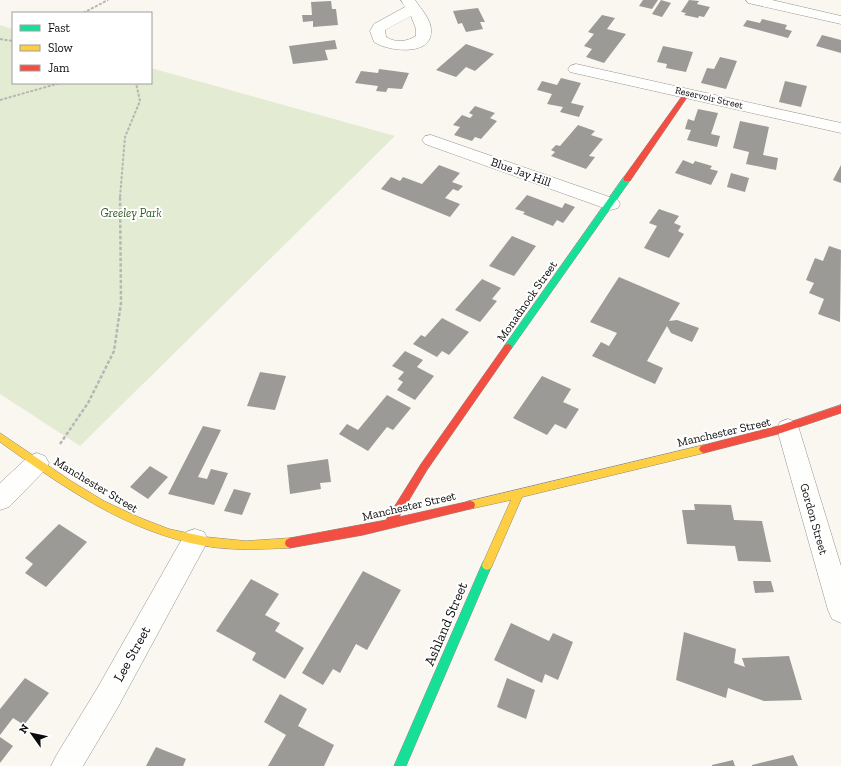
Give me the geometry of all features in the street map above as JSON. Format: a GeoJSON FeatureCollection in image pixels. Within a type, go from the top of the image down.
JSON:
{"type":"FeatureCollection","features":[{"type":"Feature","properties":{"kind":"street"},"geometry":{"type":"LineString","coordinates":[[754,0],[841,20]]}},
{"type":"Feature","properties":{"kind":"street","name":"Reservoir Street"},"geometry":{"type":"LineString","coordinates":[[576,69],[841,128]]}},
{"type":"Feature","properties":{"kind":"street","name":"Monadnock Street"},"geometry":{"type":"LineString","coordinates":[[390,524],[424,467],[611,204],[687,93]]}},
{"type":"Feature","properties":{"kind":"street","name":"Blue Jay Hill"},"geometry":{"type":"LineString","coordinates":[[431,140],[611,204]]}},
{"type":"Feature","properties":{"kind":"street","name":"Manchester Street"},"geometry":{"type":"LineString","coordinates":[[0,437],[102,505],[134,523],[160,533],[194,540],[240,546],[269,546],[309,541],[518,494],[788,429],[841,410]]}},
{"type":"Feature","properties":{"kind":"street","name":"Gordon Street"},"geometry":{"type":"LineString","coordinates":[[788,429],[841,610]]}},
{"type":"Feature","properties":{"kind":"street"},"geometry":{"type":"LineString","coordinates":[[0,499],[37,463]]}},
{"type":"Feature","properties":{"kind":"street","name":"Ashland Street"},"geometry":{"type":"LineString","coordinates":[[400,766],[518,494]]}},
{"type":"Feature","properties":{"kind":"street","name":"Lee Street"},"geometry":{"type":"LineString","coordinates":[[66,766],[108,697],[194,540]]}},
{"type":"Feature","properties":{"kind":"path"},"geometry":{"type":"LineString","coordinates":[[85,12],[108,0]]}},
{"type":"Feature","properties":{"kind":"path"},"geometry":{"type":"LineString","coordinates":[[0,39],[12,41]]}},
{"type":"Feature","properties":{"kind":"path"},"geometry":{"type":"LineString","coordinates":[[0,100],[56,84]]}},
{"type":"Feature","properties":{"kind":"path"},"geometry":{"type":"LineString","coordinates":[[60,444],[88,403],[114,352],[121,304],[119,208],[126,137],[140,101],[136,84]]}},
{"type":"Feature","properties":{"kind":"green space","name":"Greeley Park"},"geometry":{"type":"Polygon","coordinates":[[[0,25],[12,29],[12,84],[152,84],[152,68],[395,136],[80,446],[0,394],[0,25]]]}},
{"type":"Feature","properties":{"kind":"building"},"geometry":{"type":"Polygon","coordinates":[[[643,0],[658,0],[652,9],[639,6],[643,0]]]}},
{"type":"Feature","properties":{"kind":"building"},"geometry":{"type":"Polygon","coordinates":[[[661,0],[671,3],[662,17],[652,14],[661,0]]]}},
{"type":"Feature","properties":{"kind":"building"},"geometry":{"type":"Polygon","coordinates":[[[689,0],[699,1],[697,4],[710,7],[704,17],[699,16],[698,18],[684,15],[686,13],[681,12],[689,0]]]}},
{"type":"Feature","properties":{"kind":"building"},"geometry":{"type":"Polygon","coordinates":[[[331,1],[332,9],[336,9],[338,25],[313,27],[313,21],[303,22],[302,15],[312,15],[311,2],[331,1]]]}},
{"type":"Feature","properties":{"kind":"building"},"geometry":{"type":"Polygon","coordinates":[[[478,8],[485,22],[480,22],[483,29],[466,32],[462,23],[458,24],[453,11],[478,8]]]}},
{"type":"Feature","properties":{"kind":"building"},"geometry":{"type":"Polygon","coordinates":[[[602,15],[615,18],[607,29],[626,34],[604,63],[586,57],[592,49],[584,46],[594,34],[588,32],[602,15]]]}},
{"type":"Feature","properties":{"kind":"building"},"geometry":{"type":"Polygon","coordinates":[[[762,19],[787,25],[785,29],[792,31],[788,38],[743,26],[747,20],[760,23],[762,19]]]}},
{"type":"Feature","properties":{"kind":"building"},"geometry":{"type":"Polygon","coordinates":[[[822,35],[841,40],[841,53],[816,46],[822,35]]]}},
{"type":"Feature","properties":{"kind":"building"},"geometry":{"type":"Polygon","coordinates":[[[335,40],[337,49],[325,50],[328,60],[293,64],[289,46],[335,40]]]}},
{"type":"Feature","properties":{"kind":"building"},"geometry":{"type":"Polygon","coordinates":[[[466,44],[494,54],[475,71],[466,67],[456,77],[436,70],[466,44]]]}},
{"type":"Feature","properties":{"kind":"building"},"geometry":{"type":"Polygon","coordinates":[[[663,46],[693,52],[686,72],[666,68],[667,64],[657,62],[663,46]]]}},
{"type":"Feature","properties":{"kind":"building"},"geometry":{"type":"Polygon","coordinates":[[[720,57],[737,61],[726,89],[701,83],[707,68],[714,69],[720,57]]]}},
{"type":"Feature","properties":{"kind":"building"},"geometry":{"type":"Polygon","coordinates":[[[379,69],[409,73],[402,89],[388,88],[386,92],[376,91],[378,86],[355,83],[361,71],[378,73],[379,69]]]}},
{"type":"Feature","properties":{"kind":"building"},"geometry":{"type":"Polygon","coordinates":[[[561,78],[581,83],[571,103],[584,106],[579,117],[560,112],[563,107],[547,104],[552,94],[537,90],[542,81],[557,85],[561,78]]]}},
{"type":"Feature","properties":{"kind":"building"},"geometry":{"type":"Polygon","coordinates":[[[785,81],[807,86],[801,107],[779,102],[785,81]]]}},
{"type":"Feature","properties":{"kind":"building"},"geometry":{"type":"Polygon","coordinates":[[[475,106],[495,113],[490,118],[497,121],[481,139],[475,137],[472,141],[454,135],[460,127],[453,125],[462,115],[470,118],[473,115],[469,113],[475,106]]]}},
{"type":"Feature","properties":{"kind":"building"},"geometry":{"type":"Polygon","coordinates":[[[698,109],[718,113],[711,134],[720,136],[717,147],[687,140],[691,130],[685,129],[688,119],[694,121],[698,109]]]}},
{"type":"Feature","properties":{"kind":"building"},"geometry":{"type":"Polygon","coordinates":[[[740,121],[769,127],[763,155],[778,158],[776,170],[746,164],[749,152],[733,148],[740,121]]]}},
{"type":"Feature","properties":{"kind":"building"},"geometry":{"type":"Polygon","coordinates":[[[578,125],[595,131],[591,135],[603,139],[589,156],[595,157],[586,169],[551,156],[555,152],[551,150],[556,145],[560,146],[578,125]]]}},
{"type":"Feature","properties":{"kind":"building"},"geometry":{"type":"Polygon","coordinates":[[[683,160],[693,164],[695,161],[712,166],[710,169],[718,171],[711,185],[675,173],[683,160]]]}},
{"type":"Feature","properties":{"kind":"building"},"geometry":{"type":"Polygon","coordinates":[[[439,165],[460,173],[452,182],[463,186],[458,191],[453,189],[445,198],[460,204],[450,217],[381,189],[391,177],[400,181],[403,177],[422,184],[439,165]]]}},
{"type":"Feature","properties":{"kind":"building"},"geometry":{"type":"Polygon","coordinates":[[[841,165],[841,183],[833,180],[841,165]]]}},
{"type":"Feature","properties":{"kind":"building"},"geometry":{"type":"Polygon","coordinates":[[[731,173],[749,178],[745,192],[727,187],[731,173]]]}},
{"type":"Feature","properties":{"kind":"building"},"geometry":{"type":"Polygon","coordinates":[[[527,195],[562,208],[565,203],[575,207],[563,223],[557,220],[553,226],[523,214],[525,212],[515,209],[527,195]]]}},
{"type":"Feature","properties":{"kind":"building"},"geometry":{"type":"Polygon","coordinates":[[[659,209],[679,216],[674,223],[681,226],[678,231],[684,234],[669,258],[644,248],[657,226],[649,223],[659,209]]]}},
{"type":"Feature","properties":{"kind":"building"},"geometry":{"type":"Polygon","coordinates":[[[512,236],[536,246],[514,276],[489,266],[512,236]]]}},
{"type":"Feature","properties":{"kind":"building"},"geometry":{"type":"Polygon","coordinates":[[[829,246],[841,250],[840,322],[818,314],[824,299],[809,293],[814,283],[806,280],[815,258],[823,261],[829,246]]]}},
{"type":"Feature","properties":{"kind":"building"},"geometry":{"type":"Polygon","coordinates":[[[619,277],[680,303],[669,321],[677,320],[699,328],[692,342],[671,333],[667,326],[647,361],[663,368],[655,384],[592,356],[601,342],[609,346],[617,333],[590,322],[619,277]]]}},
{"type":"Feature","properties":{"kind":"building"},"geometry":{"type":"Polygon","coordinates":[[[482,279],[501,288],[492,299],[497,301],[480,322],[455,310],[482,279]]]}},
{"type":"Feature","properties":{"kind":"building"},"geometry":{"type":"Polygon","coordinates":[[[442,318],[469,332],[449,355],[442,351],[437,357],[413,344],[421,335],[425,337],[442,318]]]}},
{"type":"Feature","properties":{"kind":"building"},"geometry":{"type":"Polygon","coordinates":[[[405,351],[423,360],[417,367],[434,376],[415,400],[397,390],[403,382],[398,379],[404,372],[392,366],[405,351]]]}},
{"type":"Feature","properties":{"kind":"building"},"geometry":{"type":"Polygon","coordinates":[[[260,372],[286,376],[275,410],[247,406],[260,372]]]}},
{"type":"Feature","properties":{"kind":"building"},"geometry":{"type":"Polygon","coordinates":[[[542,376],[571,389],[563,402],[579,409],[566,429],[555,424],[547,435],[513,418],[542,376]]]}},
{"type":"Feature","properties":{"kind":"building"},"geometry":{"type":"Polygon","coordinates":[[[387,395],[411,408],[393,430],[387,427],[368,451],[339,434],[347,424],[358,430],[387,395]]]}},
{"type":"Feature","properties":{"kind":"building"},"geometry":{"type":"Polygon","coordinates":[[[203,426],[221,430],[198,477],[207,479],[211,469],[228,473],[214,505],[168,494],[203,426]]]}},
{"type":"Feature","properties":{"kind":"building"},"geometry":{"type":"Polygon","coordinates":[[[328,459],[331,482],[320,483],[321,489],[290,494],[287,465],[328,459]]]}},
{"type":"Feature","properties":{"kind":"building"},"geometry":{"type":"Polygon","coordinates":[[[150,466],[168,477],[148,499],[130,487],[150,466]]]}},
{"type":"Feature","properties":{"kind":"building"},"geometry":{"type":"Polygon","coordinates":[[[234,489],[251,493],[242,515],[224,511],[234,489]]]}},
{"type":"Feature","properties":{"kind":"building"},"geometry":{"type":"Polygon","coordinates":[[[694,504],[731,505],[734,520],[762,521],[771,562],[738,561],[735,546],[687,544],[682,510],[695,510],[694,504]]]}},
{"type":"Feature","properties":{"kind":"building"},"geometry":{"type":"Polygon","coordinates":[[[59,524],[87,542],[46,587],[25,573],[33,564],[25,558],[59,524]]]}},
{"type":"Feature","properties":{"kind":"building"},"geometry":{"type":"Polygon","coordinates":[[[363,571],[401,590],[367,650],[356,644],[340,673],[333,669],[323,685],[302,673],[363,571]]]}},
{"type":"Feature","properties":{"kind":"building"},"geometry":{"type":"Polygon","coordinates":[[[251,579],[279,594],[265,615],[280,623],[275,631],[304,648],[285,679],[252,660],[256,653],[216,631],[251,579]]]}},
{"type":"Feature","properties":{"kind":"building"},"geometry":{"type":"Polygon","coordinates":[[[753,581],[771,581],[774,592],[755,593],[753,581]]]}},
{"type":"Feature","properties":{"kind":"building"},"geometry":{"type":"Polygon","coordinates":[[[511,623],[549,641],[553,633],[573,642],[558,680],[545,674],[542,683],[494,660],[511,623]]]}},
{"type":"Feature","properties":{"kind":"building"},"geometry":{"type":"Polygon","coordinates":[[[684,632],[736,649],[734,663],[745,667],[742,658],[789,656],[802,700],[764,701],[728,688],[726,698],[676,680],[684,632]]]}},
{"type":"Feature","properties":{"kind":"building"},"geometry":{"type":"Polygon","coordinates":[[[25,678],[49,693],[24,725],[13,718],[0,735],[0,709],[25,678]]]}},
{"type":"Feature","properties":{"kind":"building"},"geometry":{"type":"Polygon","coordinates":[[[507,678],[535,690],[526,719],[497,707],[507,678]]]}},
{"type":"Feature","properties":{"kind":"building"},"geometry":{"type":"Polygon","coordinates":[[[280,694],[307,709],[298,726],[334,745],[324,766],[268,766],[286,735],[264,722],[280,694]]]}},
{"type":"Feature","properties":{"kind":"building"},"geometry":{"type":"Polygon","coordinates":[[[0,737],[13,746],[0,763],[0,737]]]}},
{"type":"Feature","properties":{"kind":"building"},"geometry":{"type":"Polygon","coordinates":[[[156,747],[186,759],[183,766],[146,766],[156,747]]]}},
{"type":"Feature","properties":{"kind":"building"},"geometry":{"type":"Polygon","coordinates":[[[793,755],[798,766],[752,766],[752,765],[793,755]]]}},
{"type":"Feature","properties":{"kind":"building"},"geometry":{"type":"Polygon","coordinates":[[[733,760],[735,766],[712,766],[712,765],[733,760]]]}},
{"type":"Feature","properties":{"kind":"traffic: fast"},"geometry":{"type":"LineString","coordinates":[[508,347],[627,179]]}},
{"type":"Feature","properties":{"kind":"traffic: fast"},"geometry":{"type":"LineString","coordinates":[[400,766],[487,565]]}},
{"type":"Feature","properties":{"kind":"traffic: slow"},"geometry":{"type":"LineString","coordinates":[[0,437],[68,484],[101,504],[134,521],[169,534],[206,542],[246,545],[290,543]]}},
{"type":"Feature","properties":{"kind":"traffic: slow"},"geometry":{"type":"LineString","coordinates":[[470,505],[704,449]]}},
{"type":"Feature","properties":{"kind":"traffic: slow"},"geometry":{"type":"LineString","coordinates":[[487,565],[518,494]]}},
{"type":"Feature","properties":{"kind":"traffic: jam"},"geometry":{"type":"LineString","coordinates":[[627,179],[687,93]]}},
{"type":"Feature","properties":{"kind":"traffic: jam"},"geometry":{"type":"LineString","coordinates":[[390,523],[424,467],[508,347]]}},
{"type":"Feature","properties":{"kind":"traffic: jam"},"geometry":{"type":"LineString","coordinates":[[704,449],[778,430],[841,409]]}},
{"type":"Feature","properties":{"kind":"traffic: jam"},"geometry":{"type":"LineString","coordinates":[[290,543],[363,530],[470,505]]}}]}
